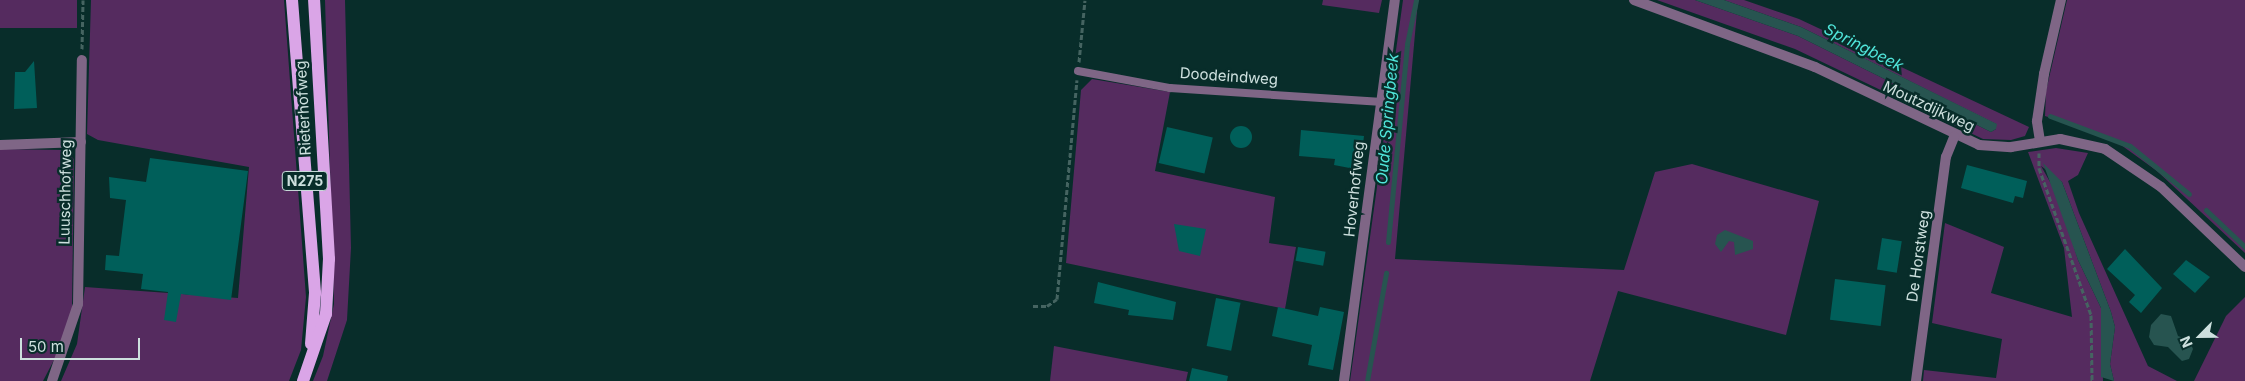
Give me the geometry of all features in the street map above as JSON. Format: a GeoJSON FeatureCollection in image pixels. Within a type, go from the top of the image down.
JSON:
{"type":"FeatureCollection","features":[{"type":"Feature","properties":{"kind":"main road","name":"Rieterhofweg"},"geometry":{"type":"LineString","coordinates":[[292,0],[315,293],[310,362]]}},
{"type":"Feature","properties":{"kind":"main road","name":"Rieterhofweg"},"geometry":{"type":"LineString","coordinates":[[303,381],[326,314],[328,259],[314,0]]}},
{"type":"Feature","properties":{"kind":"street","name":"Hoverhofweg"},"geometry":{"type":"LineString","coordinates":[[1344,381],[1357,307],[1379,102],[1395,0]]}},
{"type":"Feature","properties":{"kind":"street","name":"Moutzdijkweg"},"geometry":{"type":"LineString","coordinates":[[1634,0],[1815,67],[1954,137],[1996,147],[2040,141],[2080,141],[2132,166],[2245,267]]}},
{"type":"Feature","properties":{"kind":"street"},"geometry":{"type":"LineString","coordinates":[[2040,141],[2037,121],[2044,74],[2061,0]]}},
{"type":"Feature","properties":{"kind":"street","name":"Luuschhofweg"},"geometry":{"type":"LineString","coordinates":[[52,381],[78,304],[82,60]]}},
{"type":"Feature","properties":{"kind":"street","name":"De Horstweg"},"geometry":{"type":"LineString","coordinates":[[1916,381],[1946,157],[1954,137]]}},
{"type":"Feature","properties":{"kind":"street"},"geometry":{"type":"LineString","coordinates":[[0,145],[81,142]]}},
{"type":"Feature","properties":{"kind":"lane","name":"Doodeindweg"},"geometry":{"type":"LineString","coordinates":[[1078,71],[1170,88],[1379,102]]}},
{"type":"Feature","properties":{"kind":"path"},"geometry":{"type":"LineString","coordinates":[[82,60],[83,0]]}},
{"type":"Feature","properties":{"kind":"path"},"geometry":{"type":"LineString","coordinates":[[1032,306],[1047,306],[1057,299],[1085,0]]}},
{"type":"Feature","properties":{"kind":"path"},"geometry":{"type":"LineString","coordinates":[[2040,141],[2039,168],[2091,315],[2092,381]]}},
{"type":"Feature","properties":{"kind":"shaded area"},"geometry":{"type":"Polygon","coordinates":[[[0,0],[77,0],[77,28],[0,28],[0,0]]]}},
{"type":"Feature","properties":{"kind":"shaded area"},"geometry":{"type":"Polygon","coordinates":[[[91,0],[284,0],[306,297],[301,350],[289,381],[61,381],[77,344],[85,287],[238,298],[249,167],[98,140],[87,134],[91,0]]]}},
{"type":"Feature","properties":{"kind":"shaded area"},"geometry":{"type":"Polygon","coordinates":[[[325,0],[345,0],[351,248],[347,320],[327,381],[313,381],[323,356],[334,304],[325,0]]]}},
{"type":"Feature","properties":{"kind":"shaded area"},"geometry":{"type":"Polygon","coordinates":[[[1323,0],[1382,0],[1379,13],[1322,5],[1323,0]]]}},
{"type":"Feature","properties":{"kind":"shaded area"},"geometry":{"type":"Polygon","coordinates":[[[1403,0],[1418,0],[1395,259],[1624,270],[1655,172],[1692,164],[1819,201],[1786,335],[1618,291],[1590,381],[1350,381],[1403,0]]]}},
{"type":"Feature","properties":{"kind":"shaded area"},"geometry":{"type":"Polygon","coordinates":[[[1657,0],[1695,0],[1798,36],[1991,132],[1996,129],[1996,124],[1801,27],[1724,0],[1744,0],[1799,19],[2029,127],[2025,136],[2011,140],[1983,139],[1795,49],[1657,0]]]}},
{"type":"Feature","properties":{"kind":"shaded area"},"geometry":{"type":"Polygon","coordinates":[[[2067,0],[2245,0],[2245,253],[2157,171],[2110,137],[2045,116],[2046,91],[2067,0]]]}},
{"type":"Feature","properties":{"kind":"shaded area"},"geometry":{"type":"Polygon","coordinates":[[[1092,79],[1170,92],[1155,171],[1275,197],[1269,243],[1296,247],[1285,309],[1066,263],[1081,90],[1092,79]]]}},
{"type":"Feature","properties":{"kind":"shaded area"},"geometry":{"type":"Polygon","coordinates":[[[2056,148],[2088,153],[2078,175],[2068,181],[2079,213],[2148,366],[2177,381],[2114,381],[2110,364],[2115,327],[2111,312],[2062,182],[2041,166],[2058,196],[2078,260],[2101,308],[2103,381],[1923,381],[1924,370],[1996,378],[2002,339],[1932,323],[1945,223],[2004,247],[1991,293],[2072,317],[2064,248],[2028,152],[2056,148]]]}},
{"type":"Feature","properties":{"kind":"shaded area"},"geometry":{"type":"Polygon","coordinates":[[[0,149],[63,150],[74,159],[72,309],[67,335],[43,381],[0,381],[0,149]]]}},
{"type":"Feature","properties":{"kind":"shaded area"},"geometry":{"type":"Polygon","coordinates":[[[2245,297],[2245,381],[2194,381],[2226,316],[2245,297]]]}},
{"type":"Feature","properties":{"kind":"shaded area"},"geometry":{"type":"Polygon","coordinates":[[[1054,346],[1188,372],[1186,381],[1050,381],[1054,346]]]}},
{"type":"Feature","properties":{"kind":"water"},"geometry":{"type":"Polygon","coordinates":[[[1695,0],[1724,0],[1801,27],[1997,124],[1996,129],[1991,132],[1798,36],[1695,0]]]}},
{"type":"Feature","properties":{"kind":"water"},"geometry":{"type":"Polygon","coordinates":[[[2043,163],[2062,182],[2111,312],[2115,327],[2110,364],[2114,381],[2101,377],[2101,308],[2078,260],[2043,163]]]}},
{"type":"Feature","properties":{"kind":"water"},"geometry":{"type":"Polygon","coordinates":[[[1725,230],[1753,241],[1753,249],[1735,255],[1734,242],[1729,241],[1721,252],[1715,244],[1717,235],[1725,230]]]}},
{"type":"Feature","properties":{"kind":"water"},"geometry":{"type":"Polygon","coordinates":[[[2161,314],[2171,316],[2178,336],[2189,340],[2193,349],[2189,359],[2182,361],[2168,347],[2154,345],[2149,337],[2151,325],[2161,314]]]}},
{"type":"Feature","properties":{"kind":"building"},"geometry":{"type":"Polygon","coordinates":[[[34,61],[37,108],[14,109],[15,72],[25,72],[34,61]]]}},
{"type":"Feature","properties":{"kind":"building"},"geometry":{"type":"Polygon","coordinates":[[[1241,126],[1249,129],[1252,137],[1249,145],[1241,148],[1233,145],[1230,137],[1233,129],[1241,126]]]}},
{"type":"Feature","properties":{"kind":"building"},"geometry":{"type":"Polygon","coordinates":[[[1167,127],[1213,138],[1204,174],[1159,163],[1167,127]]]}},
{"type":"Feature","properties":{"kind":"building"},"geometry":{"type":"Polygon","coordinates":[[[1301,130],[1364,136],[1360,170],[1334,165],[1335,159],[1299,156],[1301,130]]]}},
{"type":"Feature","properties":{"kind":"building"},"geometry":{"type":"Polygon","coordinates":[[[150,158],[248,171],[231,300],[181,294],[176,322],[164,320],[168,292],[141,289],[143,274],[105,270],[106,255],[119,256],[126,200],[110,198],[109,177],[146,182],[150,158]]]}},
{"type":"Feature","properties":{"kind":"building"},"geometry":{"type":"Polygon","coordinates":[[[1967,165],[2027,181],[2023,198],[2015,196],[2013,203],[1961,188],[1967,165]]]}},
{"type":"Feature","properties":{"kind":"building"},"geometry":{"type":"Polygon","coordinates":[[[1174,224],[1206,229],[1200,256],[1179,251],[1174,224]]]}},
{"type":"Feature","properties":{"kind":"building"},"geometry":{"type":"Polygon","coordinates":[[[1882,238],[1902,241],[1897,273],[1877,270],[1882,238]]]}},
{"type":"Feature","properties":{"kind":"building"},"geometry":{"type":"Polygon","coordinates":[[[1298,247],[1326,252],[1323,266],[1296,261],[1298,247]]]}},
{"type":"Feature","properties":{"kind":"building"},"geometry":{"type":"Polygon","coordinates":[[[2125,249],[2162,288],[2141,313],[2129,302],[2135,295],[2107,269],[2125,249]]]}},
{"type":"Feature","properties":{"kind":"building"},"geometry":{"type":"Polygon","coordinates":[[[2186,260],[2210,277],[2195,293],[2173,274],[2186,260]]]}},
{"type":"Feature","properties":{"kind":"building"},"geometry":{"type":"Polygon","coordinates":[[[1835,279],[1886,285],[1881,326],[1830,320],[1835,279]]]}},
{"type":"Feature","properties":{"kind":"building"},"geometry":{"type":"Polygon","coordinates":[[[1098,282],[1176,302],[1173,320],[1128,315],[1129,310],[1094,303],[1098,282]]]}},
{"type":"Feature","properties":{"kind":"building"},"geometry":{"type":"Polygon","coordinates":[[[1216,298],[1241,303],[1231,351],[1207,346],[1216,298]]]}},
{"type":"Feature","properties":{"kind":"building"},"geometry":{"type":"Polygon","coordinates":[[[1278,307],[1318,316],[1320,307],[1344,312],[1333,370],[1308,365],[1312,345],[1272,336],[1278,307]]]}},
{"type":"Feature","properties":{"kind":"building"},"geometry":{"type":"Polygon","coordinates":[[[1192,368],[1228,376],[1227,381],[1189,381],[1192,368]]]}},
{"type":"Feature","properties":{"kind":"waterway","name":"Oude Springbeek"},"geometry":{"type":"LineString","coordinates":[[1388,242],[1407,44],[1416,0]]}},
{"type":"Feature","properties":{"kind":"waterway"},"geometry":{"type":"LineString","coordinates":[[2050,116],[2130,146],[2189,194]]}},
{"type":"Feature","properties":{"kind":"waterway"},"geometry":{"type":"LineString","coordinates":[[2206,210],[2245,247]]}},
{"type":"Feature","properties":{"kind":"waterway","name":"Oude Springbeek"},"geometry":{"type":"LineString","coordinates":[[1367,381],[1386,273]]}},
{"type":"Feature","properties":{"kind":"water label","name":"Springbeek"},"geometry":{"type":"Point","coordinates":[1864,47]}}]}
